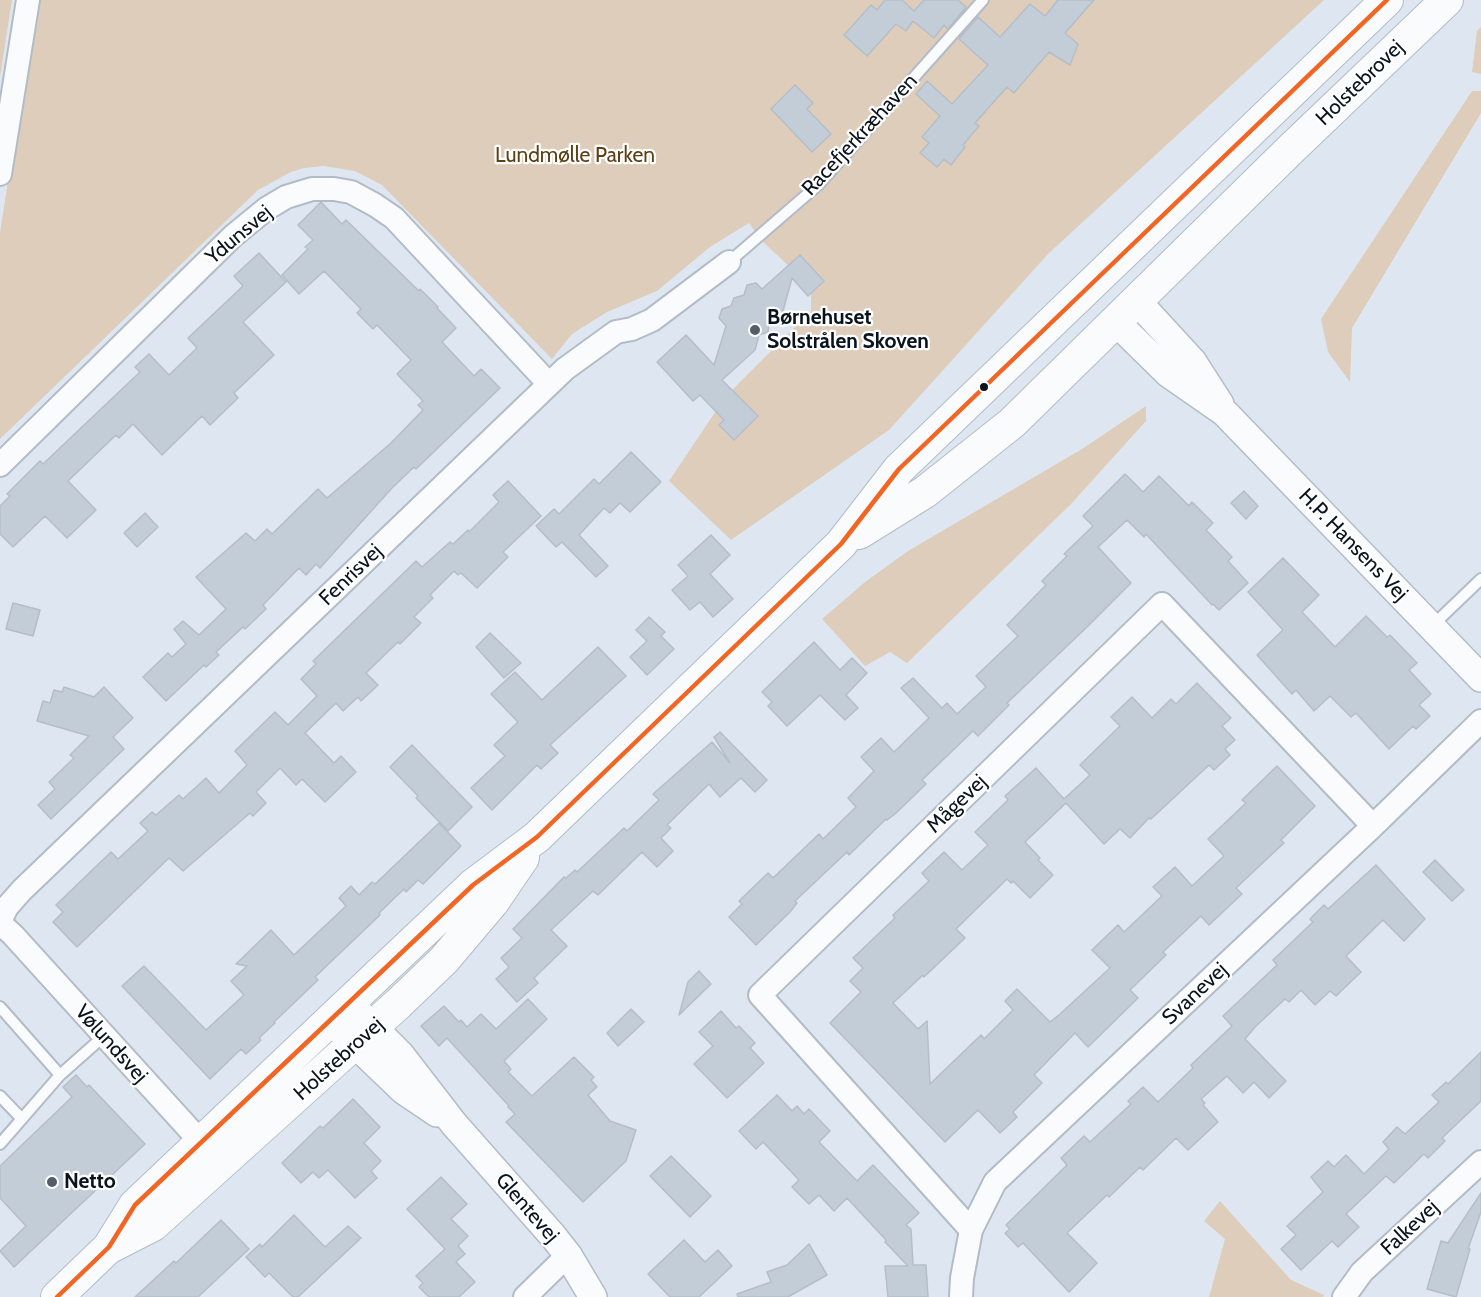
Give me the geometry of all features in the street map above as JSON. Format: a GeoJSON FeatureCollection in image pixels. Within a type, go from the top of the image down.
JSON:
{"type":"FeatureCollection","features":[{"type":"Feature","properties":{"kind":"main road","name":"Holstebrovej"},"geometry":{"type":"LineString","coordinates":[[841,544],[925,492],[1012,423],[1264,118],[1387,0]]}},
{"type":"Feature","properties":{"kind":"main road","name":"Holstebrovej"},"geometry":{"type":"LineString","coordinates":[[57,1297],[109,1247],[153,1225],[211,1153],[353,1021],[473,885],[537,837],[841,544],[899,469],[1114,299],[1447,0]]}},
{"type":"Feature","properties":{"kind":"main road","name":"Holstebrovej"},"geometry":{"type":"LineString","coordinates":[[353,1021],[444,960],[493,902],[537,837]]}},
{"type":"Feature","properties":{"kind":"street"},"geometry":{"type":"LineString","coordinates":[[0,174],[28,0]]}},
{"type":"Feature","properties":{"kind":"street","name":"Ydunsvej"},"geometry":{"type":"LineString","coordinates":[[0,465],[233,236],[266,209],[286,197],[312,189],[351,192],[394,218],[549,384]]}},
{"type":"Feature","properties":{"kind":"street","name":"Fenrisvej"},"geometry":{"type":"LineString","coordinates":[[0,922],[7,907],[22,890],[565,369],[616,332],[632,329],[652,320],[729,262]]}},
{"type":"Feature","properties":{"kind":"street","name":"H.P. Hansens Vej"},"geometry":{"type":"LineString","coordinates":[[1114,299],[1169,374],[1226,413],[1481,678]]}},
{"type":"Feature","properties":{"kind":"street","name":"Mågevej"},"geometry":{"type":"LineString","coordinates":[[971,1230],[760,995],[1162,604],[1373,826]]}},
{"type":"Feature","properties":{"kind":"street","name":"Svanevej"},"geometry":{"type":"LineString","coordinates":[[961,1297],[962,1278],[971,1230],[995,1182],[1373,826],[1481,721]]}},
{"type":"Feature","properties":{"kind":"street","name":"Vølundsvej"},"geometry":{"type":"LineString","coordinates":[[0,922],[211,1153]]}},
{"type":"Feature","properties":{"kind":"street","name":"Glentevej"},"geometry":{"type":"LineString","coordinates":[[353,1021],[403,1090],[454,1124],[568,1255],[593,1297]]}},
{"type":"Feature","properties":{"kind":"street","name":"Falkevej"},"geometry":{"type":"LineString","coordinates":[[1344,1297],[1362,1272],[1481,1162]]}},
{"type":"Feature","properties":{"kind":"street"},"geometry":{"type":"LineString","coordinates":[[525,1297],[568,1255]]}},
{"type":"Feature","properties":{"kind":"lane","name":"Racefjerkræhaven"},"geometry":{"type":"LineString","coordinates":[[729,262],[818,185],[983,0]]}},
{"type":"Feature","properties":{"kind":"lane"},"geometry":{"type":"LineString","coordinates":[[1432,627],[1481,579]]}},
{"type":"Feature","properties":{"kind":"lane"},"geometry":{"type":"LineString","coordinates":[[0,1007],[60,1075]]}},
{"type":"Feature","properties":{"kind":"lane"},"geometry":{"type":"LineString","coordinates":[[0,1144],[60,1075],[104,1036]]}},
{"type":"Feature","properties":{"kind":"lane"},"geometry":{"type":"LineString","coordinates":[[0,1096],[22,1119]]}},
{"type":"Feature","properties":{"kind":"green space"},"geometry":{"type":"Polygon","coordinates":[[[0,0],[12,0],[0,77],[0,0]]]}},
{"type":"Feature","properties":{"kind":"green space","name":"Lundmølle Parken"},"geometry":{"type":"Polygon","coordinates":[[[37,0],[1324,0],[1048,254],[889,430],[731,540],[669,481],[726,396],[811,311],[811,287],[761,240],[749,223],[710,247],[657,291],[607,312],[572,334],[552,359],[382,185],[355,171],[323,166],[304,168],[291,172],[258,190],[0,439],[0,232],[37,0]]]}},
{"type":"Feature","properties":{"kind":"green space"},"geometry":{"type":"Polygon","coordinates":[[[1481,27],[1481,74],[1472,72],[1477,31],[1481,27]]]}},
{"type":"Feature","properties":{"kind":"green space"},"geometry":{"type":"Polygon","coordinates":[[[1472,91],[1481,91],[1481,113],[1352,328],[1350,382],[1328,352],[1321,319],[1472,91]]]}},
{"type":"Feature","properties":{"kind":"green space"},"geometry":{"type":"Polygon","coordinates":[[[1146,406],[1146,421],[1071,504],[907,663],[890,652],[865,666],[822,619],[865,582],[908,551],[1082,449],[1146,406]]]}},
{"type":"Feature","properties":{"kind":"green space"},"geometry":{"type":"Polygon","coordinates":[[[1220,1201],[1291,1280],[1324,1295],[1323,1297],[1209,1297],[1225,1239],[1204,1221],[1220,1201]]]}},
{"type":"Feature","properties":{"kind":"building"},"geometry":{"type":"Polygon","coordinates":[[[885,0],[902,0],[914,11],[924,0],[958,0],[966,7],[948,29],[944,25],[934,38],[913,21],[906,31],[896,24],[867,56],[844,35],[871,5],[877,10],[885,0]]]}},
{"type":"Feature","properties":{"kind":"building"},"geometry":{"type":"Polygon","coordinates":[[[1058,0],[1094,0],[1065,33],[1078,44],[1070,65],[1049,52],[1014,93],[1007,87],[975,123],[979,126],[963,145],[965,147],[951,165],[944,159],[937,167],[920,153],[929,143],[922,137],[940,116],[916,94],[927,81],[952,104],[988,65],[959,39],[978,17],[1000,37],[1030,4],[1045,16],[1058,0]]]}},
{"type":"Feature","properties":{"kind":"building"},"geometry":{"type":"Polygon","coordinates":[[[795,85],[813,103],[807,109],[831,134],[812,152],[771,109],[795,85]]]}},
{"type":"Feature","properties":{"kind":"building"},"geometry":{"type":"Polygon","coordinates":[[[321,202],[342,224],[346,220],[438,307],[456,328],[442,342],[474,376],[481,369],[500,388],[416,469],[414,467],[392,488],[320,568],[316,564],[306,575],[299,568],[263,605],[266,609],[245,629],[243,627],[216,652],[219,655],[206,667],[204,665],[166,701],[143,677],[168,653],[172,657],[186,644],[174,629],[183,621],[199,635],[226,609],[196,577],[246,533],[255,541],[267,529],[272,534],[318,489],[327,498],[391,443],[423,410],[418,405],[423,401],[397,374],[411,360],[377,325],[373,329],[357,313],[361,309],[324,271],[299,294],[282,275],[308,249],[305,247],[313,240],[298,225],[321,202]]]}},
{"type":"Feature","properties":{"kind":"building"},"geometry":{"type":"Polygon","coordinates":[[[259,253],[286,282],[243,322],[274,355],[234,393],[238,398],[210,425],[202,416],[162,455],[133,424],[119,438],[116,435],[68,481],[96,510],[67,538],[45,516],[13,547],[0,534],[0,506],[10,496],[7,494],[40,461],[43,464],[140,372],[135,367],[149,354],[169,375],[197,348],[188,338],[243,286],[234,276],[259,253]]]}},
{"type":"Feature","properties":{"kind":"building"},"geometry":{"type":"Polygon","coordinates":[[[800,255],[824,281],[808,296],[792,278],[780,322],[769,325],[768,332],[759,335],[755,350],[722,380],[758,416],[734,440],[719,425],[724,420],[700,395],[693,401],[657,362],[686,335],[714,365],[726,326],[719,318],[722,309],[731,306],[734,298],[744,295],[747,285],[756,283],[762,289],[800,255]]]}},
{"type":"Feature","properties":{"kind":"building"},"geometry":{"type":"Polygon","coordinates":[[[631,452],[661,482],[630,512],[620,503],[610,513],[604,508],[579,535],[608,566],[596,577],[562,542],[556,547],[536,526],[554,509],[559,514],[594,479],[599,484],[631,452]]]}},
{"type":"Feature","properties":{"kind":"building"},"geometry":{"type":"Polygon","coordinates":[[[1125,474],[1143,492],[1159,476],[1189,506],[1192,502],[1213,523],[1206,530],[1232,557],[1228,561],[1248,583],[1219,610],[1146,534],[1144,537],[1127,520],[1098,547],[1131,583],[1007,703],[1009,705],[978,736],[973,731],[922,780],[926,784],[895,814],[886,819],[849,855],[847,852],[795,901],[797,903],[790,912],[756,945],[729,917],[742,904],[739,901],[768,873],[773,878],[819,834],[823,839],[856,807],[848,798],[874,771],[861,757],[881,738],[894,752],[929,718],[901,688],[913,678],[942,708],[947,703],[957,714],[986,687],[976,676],[1018,636],[1007,625],[1046,585],[1042,581],[1067,556],[1064,554],[1093,526],[1083,516],[1125,474]]]}},
{"type":"Feature","properties":{"kind":"building"},"geometry":{"type":"Polygon","coordinates":[[[508,481],[541,516],[503,552],[508,557],[477,588],[461,573],[458,575],[454,571],[430,595],[433,598],[414,617],[421,623],[366,673],[378,685],[361,701],[358,697],[343,711],[336,703],[305,733],[334,763],[341,756],[356,772],[325,802],[302,779],[296,785],[280,768],[256,792],[266,803],[253,816],[250,813],[183,871],[169,858],[77,947],[53,922],[63,912],[56,905],[111,852],[118,859],[148,831],[140,823],[152,812],[156,815],[179,795],[183,799],[206,778],[219,793],[247,765],[235,751],[275,712],[288,725],[317,696],[301,679],[316,664],[313,661],[416,561],[422,567],[450,542],[453,544],[468,530],[469,532],[499,502],[493,495],[508,481]]]}},
{"type":"Feature","properties":{"kind":"building"},"geometry":{"type":"Polygon","coordinates":[[[1244,491],[1258,506],[1246,519],[1231,503],[1244,491]]]}},
{"type":"Feature","properties":{"kind":"building"},"geometry":{"type":"Polygon","coordinates":[[[145,513],[158,527],[137,547],[124,533],[145,513]]]}},
{"type":"Feature","properties":{"kind":"building"},"geometry":{"type":"Polygon","coordinates":[[[711,535],[730,555],[710,574],[733,599],[713,617],[700,602],[690,610],[672,590],[688,576],[678,565],[711,535]]]}},
{"type":"Feature","properties":{"kind":"building"},"geometry":{"type":"Polygon","coordinates":[[[1283,558],[1319,595],[1302,612],[1335,647],[1366,616],[1387,637],[1390,635],[1417,663],[1409,670],[1431,694],[1419,705],[1430,716],[1416,729],[1413,726],[1389,749],[1356,713],[1351,717],[1330,696],[1314,711],[1296,690],[1292,694],[1257,655],[1283,630],[1248,592],[1283,558]]]}},
{"type":"Feature","properties":{"kind":"building"},"geometry":{"type":"Polygon","coordinates":[[[13,603],[40,610],[33,636],[6,629],[13,603]]]}},
{"type":"Feature","properties":{"kind":"building"},"geometry":{"type":"Polygon","coordinates":[[[649,617],[665,632],[661,636],[674,649],[647,675],[630,657],[647,641],[636,630],[649,617]]]}},
{"type":"Feature","properties":{"kind":"building"},"geometry":{"type":"Polygon","coordinates":[[[490,633],[521,663],[504,678],[476,647],[490,633]]]}},
{"type":"Feature","properties":{"kind":"building"},"geometry":{"type":"Polygon","coordinates":[[[814,642],[840,670],[852,658],[867,673],[846,695],[858,708],[845,720],[820,695],[787,726],[768,706],[772,702],[762,692],[814,642]]]}},
{"type":"Feature","properties":{"kind":"building"},"geometry":{"type":"Polygon","coordinates":[[[598,647],[626,676],[550,745],[558,753],[541,769],[537,765],[492,810],[471,788],[505,756],[494,745],[518,722],[491,694],[515,672],[542,700],[598,647]]]}},
{"type":"Feature","properties":{"kind":"building"},"geometry":{"type":"Polygon","coordinates":[[[1197,683],[1231,718],[1222,726],[1235,740],[1225,749],[1230,755],[1214,770],[1209,765],[1130,838],[1120,829],[1104,844],[1066,803],[1025,842],[1053,875],[1030,898],[1013,881],[1011,883],[1007,879],[956,929],[965,938],[893,1003],[918,1029],[927,1021],[930,1084],[981,1035],[984,1039],[1013,1010],[1005,1001],[1017,989],[1050,1022],[1060,1014],[1110,968],[1092,950],[1118,925],[1124,932],[1162,896],[1153,887],[1175,867],[1192,886],[1224,856],[1208,839],[1246,803],[1242,800],[1277,766],[1315,806],[1281,840],[1284,843],[1236,888],[1242,894],[1209,925],[1201,916],[1163,952],[1166,955],[1130,990],[1138,998],[1088,1047],[1075,1033],[1034,1075],[1042,1083],[1013,1112],[1017,1117],[1000,1133],[978,1110],[945,1142],[830,1023],[861,992],[850,981],[863,968],[853,958],[929,881],[922,873],[944,852],[962,870],[988,845],[975,832],[1008,800],[1005,796],[1036,768],[1064,799],[1090,775],[1080,765],[1120,726],[1111,717],[1132,697],[1152,718],[1171,699],[1176,704],[1197,683]]]}},
{"type":"Feature","properties":{"kind":"building"},"geometry":{"type":"Polygon","coordinates":[[[64,687],[94,697],[104,687],[133,718],[113,737],[124,749],[51,819],[38,805],[55,789],[49,782],[74,758],[70,755],[89,736],[37,721],[43,701],[50,703],[54,690],[62,692],[64,687]]]}},
{"type":"Feature","properties":{"kind":"building"},"geometry":{"type":"Polygon","coordinates":[[[720,732],[767,780],[755,792],[741,778],[720,797],[709,784],[667,825],[671,828],[661,838],[673,851],[657,867],[642,852],[598,895],[593,891],[551,930],[567,946],[534,978],[538,983],[517,1002],[496,979],[509,967],[501,958],[522,938],[513,929],[564,877],[566,878],[575,870],[577,872],[624,828],[627,831],[659,800],[653,794],[712,742],[730,763],[714,737],[720,732]]]}},
{"type":"Feature","properties":{"kind":"building"},"geometry":{"type":"Polygon","coordinates":[[[412,745],[472,807],[448,831],[390,767],[412,745]]]}},
{"type":"Feature","properties":{"kind":"building"},"geometry":{"type":"Polygon","coordinates":[[[439,823],[461,846],[423,884],[418,880],[406,892],[404,889],[315,977],[318,980],[274,1022],[259,1038],[261,1040],[246,1054],[241,1049],[210,1079],[122,986],[144,966],[206,1030],[244,995],[231,981],[247,966],[236,964],[271,930],[294,955],[346,906],[339,898],[351,886],[359,895],[372,882],[375,884],[439,823]]]}},
{"type":"Feature","properties":{"kind":"building"},"geometry":{"type":"Polygon","coordinates":[[[1435,860],[1464,890],[1452,901],[1423,872],[1435,860]]]}},
{"type":"Feature","properties":{"kind":"building"},"geometry":{"type":"Polygon","coordinates":[[[1376,865],[1425,919],[1404,941],[1383,920],[1346,956],[1361,972],[1336,996],[1330,991],[1315,1005],[1301,990],[1289,1002],[1285,999],[1255,1027],[1245,1039],[1286,1081],[1269,1098],[1254,1082],[1243,1093],[1227,1076],[1201,1099],[1205,1103],[1203,1105],[1218,1122],[1188,1150],[1176,1138],[1143,1170],[1140,1167],[1067,1233],[1097,1263],[1069,1292],[1023,1243],[1018,1247],[1005,1233],[1010,1229],[1006,1225],[1067,1165],[1061,1158],[1084,1136],[1090,1142],[1131,1104],[1128,1101],[1143,1087],[1158,1102],[1193,1068],[1191,1065],[1232,1026],[1223,1016],[1277,965],[1273,960],[1313,922],[1310,919],[1324,905],[1328,909],[1376,865]]]}},
{"type":"Feature","properties":{"kind":"building"},"geometry":{"type":"Polygon","coordinates":[[[699,971],[711,984],[679,1015],[688,982],[699,971]]]}},
{"type":"Feature","properties":{"kind":"building"},"geometry":{"type":"Polygon","coordinates":[[[528,999],[547,1019],[504,1061],[511,1069],[508,1072],[532,1096],[574,1057],[594,1077],[591,1080],[597,1087],[588,1095],[610,1121],[636,1130],[626,1161],[583,1202],[506,1122],[515,1114],[447,1038],[439,1046],[421,1026],[444,1006],[467,1027],[481,1014],[496,1029],[528,999]]]}},
{"type":"Feature","properties":{"kind":"building"},"geometry":{"type":"Polygon","coordinates":[[[631,1009],[644,1022],[618,1046],[607,1033],[631,1009]]]}},
{"type":"Feature","properties":{"kind":"building"},"geometry":{"type":"Polygon","coordinates":[[[721,1011],[736,1028],[739,1026],[755,1043],[750,1048],[764,1063],[727,1098],[694,1064],[713,1046],[699,1032],[721,1011]]]}},
{"type":"Feature","properties":{"kind":"building"},"geometry":{"type":"Polygon","coordinates":[[[1481,1052],[1481,1101],[1442,1138],[1445,1141],[1428,1158],[1424,1154],[1394,1183],[1386,1176],[1346,1214],[1359,1227],[1338,1247],[1332,1241],[1301,1270],[1281,1249],[1296,1235],[1287,1226],[1323,1192],[1311,1177],[1328,1161],[1334,1167],[1346,1155],[1364,1174],[1389,1149],[1383,1142],[1397,1127],[1405,1134],[1439,1102],[1432,1095],[1446,1082],[1448,1084],[1481,1052]]]}},
{"type":"Feature","properties":{"kind":"building","name":"Netto"},"geometry":{"type":"Polygon","coordinates":[[[76,1075],[87,1087],[89,1085],[145,1144],[14,1267],[0,1251],[26,1226],[0,1198],[0,1166],[72,1097],[63,1087],[76,1075]]]}},
{"type":"Feature","properties":{"kind":"building"},"geometry":{"type":"Polygon","coordinates":[[[777,1095],[792,1111],[797,1106],[804,1114],[809,1109],[830,1131],[819,1142],[857,1181],[873,1165],[919,1213],[906,1225],[911,1229],[913,1265],[926,1265],[928,1297],[888,1297],[885,1266],[908,1266],[885,1242],[886,1240],[847,1198],[834,1211],[819,1195],[809,1204],[792,1187],[799,1180],[763,1142],[756,1149],[739,1131],[777,1095]]]}},
{"type":"Feature","properties":{"kind":"building"},"geometry":{"type":"Polygon","coordinates":[[[353,1099],[380,1127],[364,1143],[381,1161],[371,1171],[377,1178],[355,1198],[328,1170],[319,1178],[313,1172],[301,1183],[282,1163],[320,1126],[323,1128],[353,1099]]]}},
{"type":"Feature","properties":{"kind":"building"},"geometry":{"type":"Polygon","coordinates":[[[671,1156],[711,1196],[690,1217],[650,1176],[671,1156]]]}},
{"type":"Feature","properties":{"kind":"building"},"geometry":{"type":"Polygon","coordinates":[[[441,1177],[467,1204],[451,1219],[468,1236],[458,1246],[465,1254],[456,1262],[475,1282],[459,1297],[429,1297],[419,1287],[423,1283],[416,1276],[445,1249],[407,1209],[441,1177]]]}},
{"type":"Feature","properties":{"kind":"building"},"geometry":{"type":"Polygon","coordinates":[[[1481,1193],[1481,1212],[1468,1249],[1470,1249],[1456,1297],[1427,1289],[1441,1241],[1448,1243],[1481,1193]]]}},
{"type":"Feature","properties":{"kind":"building"},"geometry":{"type":"Polygon","coordinates":[[[294,1215],[325,1247],[348,1226],[361,1238],[298,1297],[293,1297],[269,1273],[265,1277],[246,1257],[260,1244],[262,1247],[294,1215]]]}},
{"type":"Feature","properties":{"kind":"building"},"geometry":{"type":"Polygon","coordinates":[[[221,1220],[249,1249],[198,1297],[135,1297],[174,1261],[176,1263],[221,1220]]]}},
{"type":"Feature","properties":{"kind":"building"},"geometry":{"type":"Polygon","coordinates":[[[684,1240],[705,1262],[718,1250],[732,1266],[699,1297],[670,1297],[648,1274],[684,1240]]]}},
{"type":"Feature","properties":{"kind":"building"},"geometry":{"type":"Polygon","coordinates":[[[809,1244],[827,1275],[788,1297],[738,1297],[737,1294],[771,1282],[767,1272],[787,1265],[809,1244]]]}},
{"type":"Feature","properties":{"kind":"transit line"},"geometry":{"type":"LineString","coordinates":[[57,1297],[109,1247],[135,1205],[473,885],[537,837],[841,544],[899,469],[1387,0]]}},
{"type":"Feature","properties":{"kind":"place","name":"Børnehuset Solstrålen Skoven"},"geometry":{"type":"Point","coordinates":[755,330]}},
{"type":"Feature","properties":{"kind":"place","name":"Netto"},"geometry":{"type":"Point","coordinates":[52,1182]}}]}
